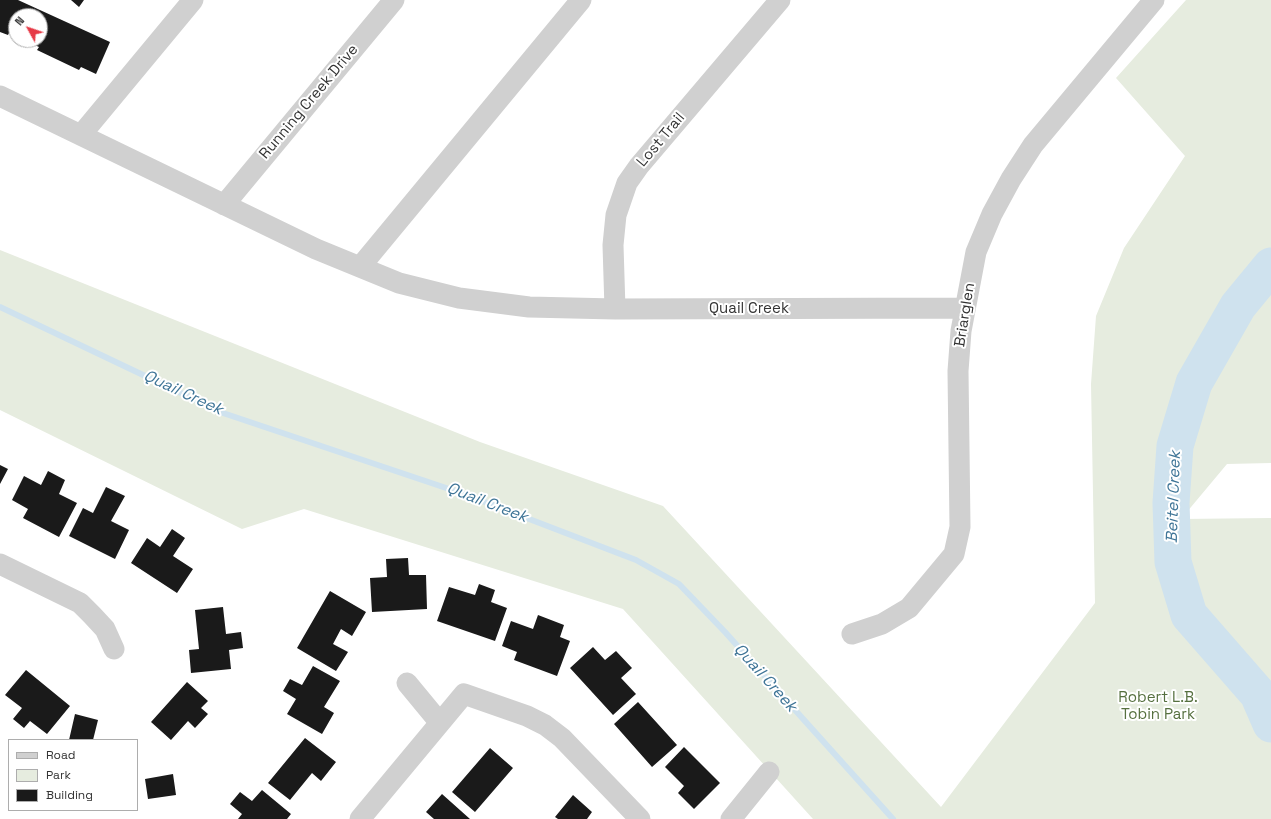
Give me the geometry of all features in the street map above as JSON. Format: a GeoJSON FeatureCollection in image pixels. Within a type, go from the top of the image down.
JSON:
{"type":"FeatureCollection","features":[{"type":"Feature","properties":{"kind":"street"},"geometry":{"type":"LineString","coordinates":[[81,135],[193,0]]}},
{"type":"Feature","properties":{"kind":"street","name":"Running Creek Drive"},"geometry":{"type":"LineString","coordinates":[[224,205],[394,0]]}},
{"type":"Feature","properties":{"kind":"street"},"geometry":{"type":"LineString","coordinates":[[360,267],[581,0]]}},
{"type":"Feature","properties":{"kind":"street","name":"Lost Trail"},"geometry":{"type":"LineString","coordinates":[[615,309],[613,245],[616,215],[627,183],[639,166],[780,0]]}},
{"type":"Feature","properties":{"kind":"street","name":"Briarglen"},"geometry":{"type":"LineString","coordinates":[[852,634],[882,624],[909,608],[954,554],[960,527],[958,371],[961,331],[976,252],[992,214],[1011,179],[1033,145],[1154,0]]}},
{"type":"Feature","properties":{"kind":"street","name":"Quail Creek"},"geometry":{"type":"LineString","coordinates":[[0,96],[316,249],[399,282],[459,298],[529,307],[615,309],[965,308]]}},
{"type":"Feature","properties":{"kind":"street"},"geometry":{"type":"LineString","coordinates":[[0,564],[80,603],[105,629],[114,649]]}},
{"type":"Feature","properties":{"kind":"street"},"geometry":{"type":"LineString","coordinates":[[407,683],[440,723]]}},
{"type":"Feature","properties":{"kind":"street"},"geometry":{"type":"LineString","coordinates":[[360,819],[464,694],[527,716],[545,725],[562,738],[640,819]]}},
{"type":"Feature","properties":{"kind":"street"},"geometry":{"type":"LineString","coordinates":[[731,819],[769,772]]}},
{"type":"Feature","properties":{"kind":"green space","name":"Robert L.B. Tobin Park"},"geometry":{"type":"Polygon","coordinates":[[[1186,0],[1271,0],[1271,463],[1227,464],[1181,519],[1271,518],[1271,819],[813,819],[623,609],[304,509],[242,529],[0,410],[0,250],[480,442],[663,506],[941,807],[1095,603],[1091,384],[1096,316],[1124,248],[1185,156],[1116,78],[1186,0]]]}},
{"type":"Feature","properties":{"kind":"building"},"geometry":{"type":"Polygon","coordinates":[[[0,0],[18,0],[36,8],[8,8],[8,35],[0,32],[0,0]]]}},
{"type":"Feature","properties":{"kind":"building"},"geometry":{"type":"Polygon","coordinates":[[[71,0],[84,0],[79,7],[71,0]]]}},
{"type":"Feature","properties":{"kind":"building"},"geometry":{"type":"Polygon","coordinates":[[[48,14],[110,42],[96,74],[81,67],[79,70],[37,50],[38,48],[48,48],[48,14]]]}},
{"type":"Feature","properties":{"kind":"building"},"geometry":{"type":"Polygon","coordinates":[[[0,465],[8,469],[0,484],[0,465]]]}},
{"type":"Feature","properties":{"kind":"building"},"geometry":{"type":"Polygon","coordinates":[[[48,471],[65,480],[59,494],[77,503],[59,537],[23,518],[28,509],[12,500],[24,476],[41,485],[48,471]]]}},
{"type":"Feature","properties":{"kind":"building"},"geometry":{"type":"Polygon","coordinates":[[[106,487],[125,496],[111,521],[129,530],[115,559],[69,536],[83,508],[93,513],[106,487]]]}},
{"type":"Feature","properties":{"kind":"building"},"geometry":{"type":"Polygon","coordinates":[[[172,529],[185,538],[173,556],[193,569],[177,593],[131,563],[147,538],[160,547],[172,529]]]}},
{"type":"Feature","properties":{"kind":"building"},"geometry":{"type":"Polygon","coordinates":[[[408,558],[409,575],[426,575],[427,609],[372,612],[370,578],[387,577],[386,559],[408,558]]]}},
{"type":"Feature","properties":{"kind":"building"},"geometry":{"type":"Polygon","coordinates":[[[479,584],[495,590],[491,602],[507,608],[495,641],[437,621],[449,587],[475,595],[479,584]]]}},
{"type":"Feature","properties":{"kind":"building"},"geometry":{"type":"Polygon","coordinates":[[[330,591],[366,612],[352,636],[341,629],[333,644],[348,652],[336,671],[297,648],[330,591]]]}},
{"type":"Feature","properties":{"kind":"building"},"geometry":{"type":"Polygon","coordinates":[[[223,607],[226,634],[241,632],[243,648],[229,650],[231,669],[191,673],[189,650],[199,649],[195,610],[223,607]]]}},
{"type":"Feature","properties":{"kind":"building"},"geometry":{"type":"Polygon","coordinates":[[[538,615],[564,625],[560,637],[570,641],[557,676],[514,660],[517,652],[502,646],[511,621],[533,629],[538,615]]]}},
{"type":"Feature","properties":{"kind":"building"},"geometry":{"type":"Polygon","coordinates":[[[593,647],[605,660],[616,651],[632,668],[621,678],[636,694],[613,715],[570,668],[593,647]]]}},
{"type":"Feature","properties":{"kind":"building"},"geometry":{"type":"Polygon","coordinates":[[[313,666],[340,681],[324,707],[334,713],[322,734],[287,714],[296,699],[283,691],[290,679],[302,685],[313,666]]]}},
{"type":"Feature","properties":{"kind":"building"},"geometry":{"type":"Polygon","coordinates":[[[26,670],[70,706],[47,734],[30,721],[24,728],[13,719],[22,708],[5,695],[26,670]]]}},
{"type":"Feature","properties":{"kind":"building"},"geometry":{"type":"Polygon","coordinates":[[[187,682],[208,701],[201,708],[208,714],[195,728],[188,721],[171,740],[151,722],[187,682]]]}},
{"type":"Feature","properties":{"kind":"building"},"geometry":{"type":"Polygon","coordinates":[[[638,702],[677,745],[652,767],[614,724],[638,702]]]}},
{"type":"Feature","properties":{"kind":"building"},"geometry":{"type":"Polygon","coordinates":[[[75,714],[98,720],[93,739],[69,739],[75,714]]]}},
{"type":"Feature","properties":{"kind":"building"},"geometry":{"type":"Polygon","coordinates":[[[305,738],[336,762],[321,781],[312,773],[290,800],[268,783],[305,738]]]}},
{"type":"Feature","properties":{"kind":"building"},"geometry":{"type":"Polygon","coordinates":[[[684,747],[720,783],[694,809],[678,793],[684,786],[665,767],[684,747]]]}},
{"type":"Feature","properties":{"kind":"building"},"geometry":{"type":"Polygon","coordinates":[[[490,748],[513,768],[475,812],[452,792],[490,748]]]}},
{"type":"Feature","properties":{"kind":"building"},"geometry":{"type":"Polygon","coordinates":[[[173,774],[176,795],[148,799],[145,779],[173,774]]]}},
{"type":"Feature","properties":{"kind":"building"},"geometry":{"type":"Polygon","coordinates":[[[262,790],[291,814],[287,819],[238,819],[242,814],[230,804],[240,792],[252,801],[262,790]]]}},
{"type":"Feature","properties":{"kind":"building"},"geometry":{"type":"Polygon","coordinates":[[[442,794],[470,819],[434,819],[426,812],[442,794]]]}},
{"type":"Feature","properties":{"kind":"building"},"geometry":{"type":"Polygon","coordinates":[[[573,795],[592,812],[587,819],[558,819],[555,817],[573,795]]]}},
{"type":"Feature","properties":{"kind":"waterway","name":"Beitel Creek"},"geometry":{"type":"LineString","coordinates":[[1271,266],[1238,306],[1194,383],[1175,446],[1171,503],[1173,562],[1189,615],[1258,694],[1271,724]]}},
{"type":"Feature","properties":{"kind":"waterway","name":"Quail Creek"},"geometry":{"type":"LineString","coordinates":[[0,307],[223,413],[464,494],[636,560],[679,584],[725,632],[893,819]]}}]}
